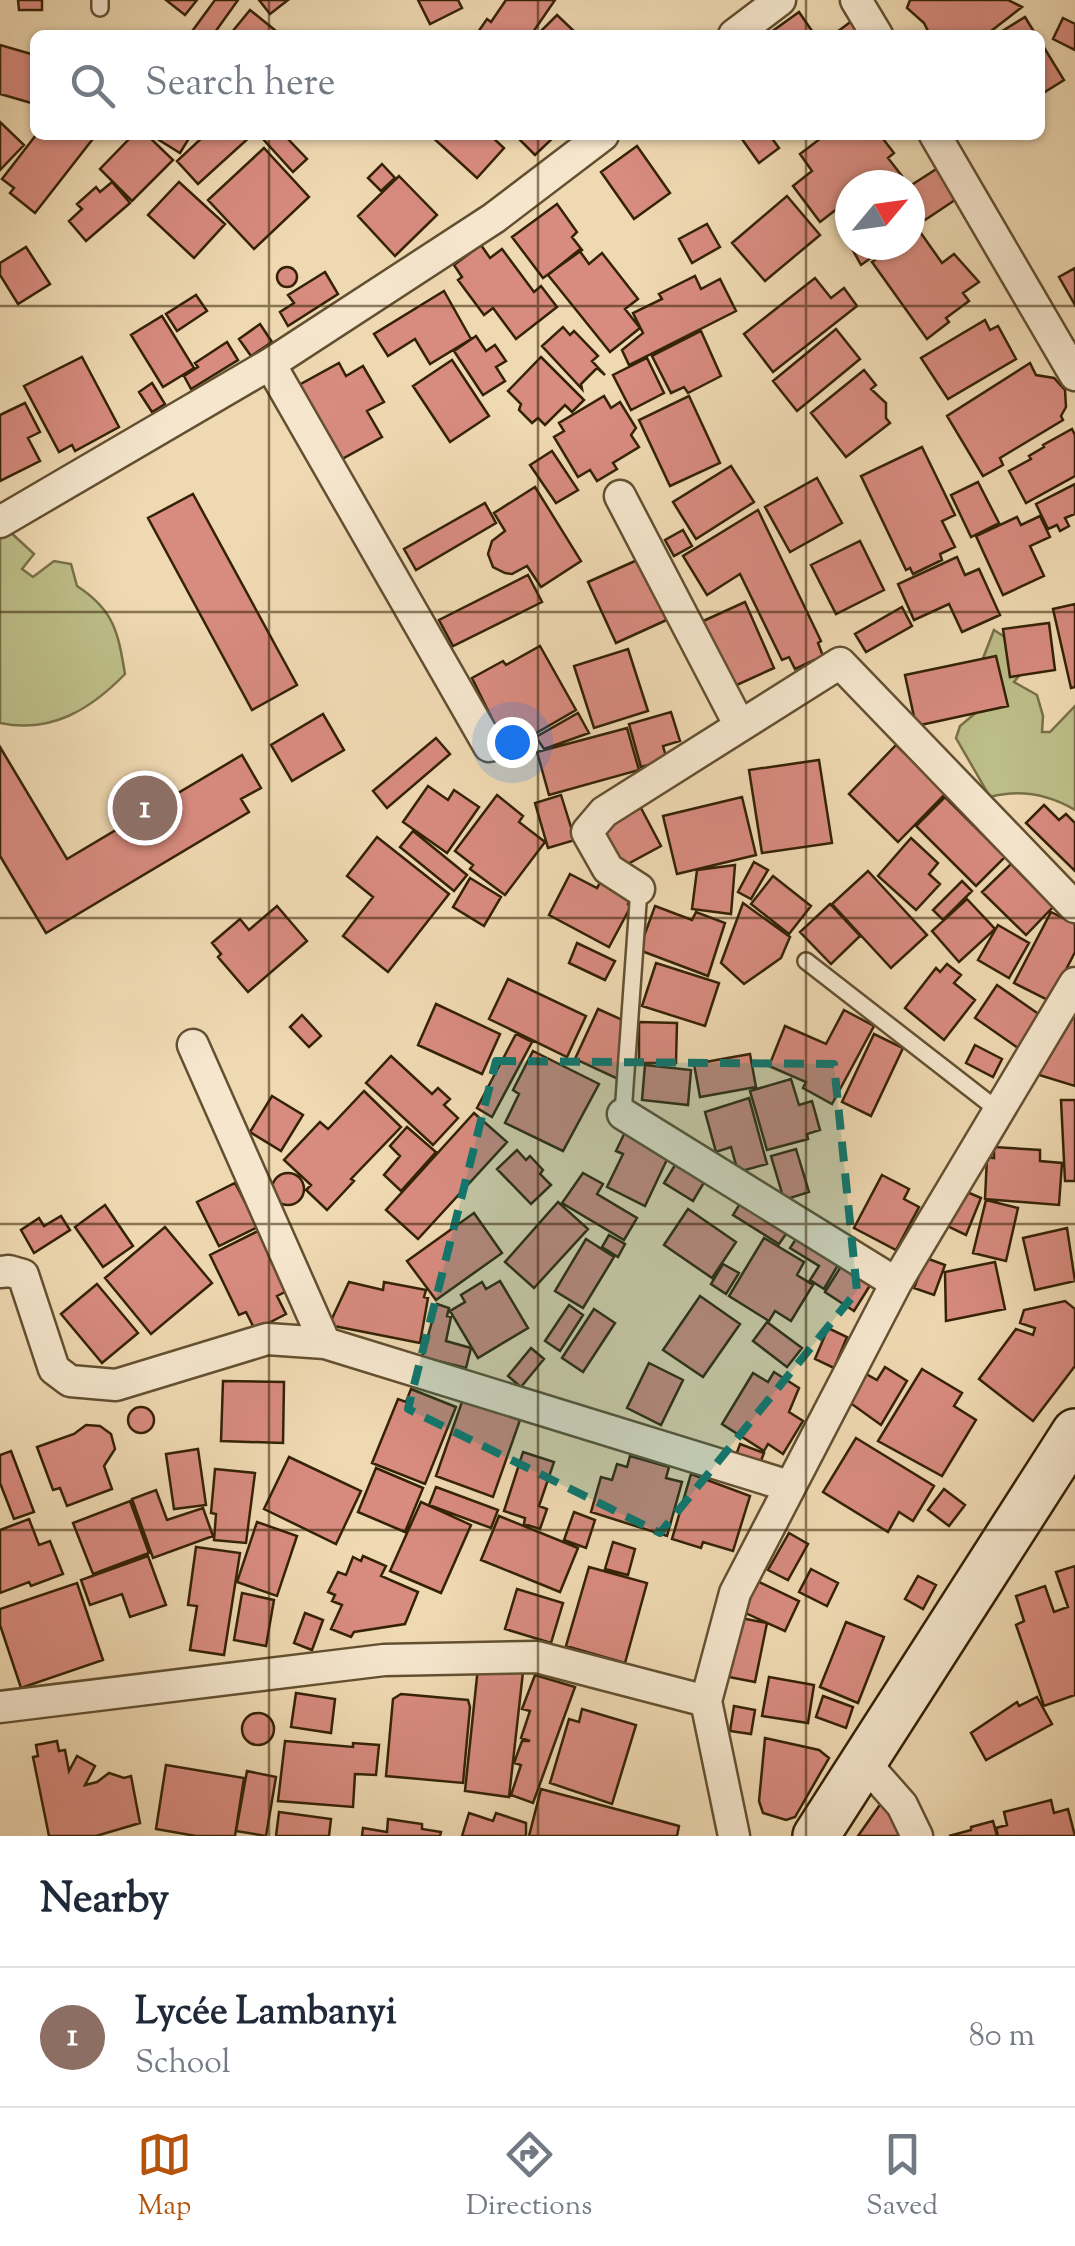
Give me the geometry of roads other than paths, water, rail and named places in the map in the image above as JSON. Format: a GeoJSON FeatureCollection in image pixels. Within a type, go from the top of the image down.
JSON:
{"type":"FeatureCollection","features":[{"type":"Feature","properties":{"kind":"street"},"geometry":{"type":"LineString","coordinates":[[741,30],[780,0]]}},
{"type":"Feature","properties":{"kind":"street"},"geometry":{"type":"LineString","coordinates":[[856,0],[874,30]]}},
{"type":"Feature","properties":{"kind":"street"},"geometry":{"type":"LineString","coordinates":[[0,522],[270,364],[494,218],[596,140]]}},
{"type":"Feature","properties":{"kind":"street"},"geometry":{"type":"LineString","coordinates":[[938,140],[1075,375]]}},
{"type":"Feature","properties":{"kind":"street"},"geometry":{"type":"LineString","coordinates":[[270,364],[489,746]]}},
{"type":"Feature","properties":{"kind":"street"},"geometry":{"type":"LineString","coordinates":[[620,496],[740,726]]}},
{"type":"Feature","properties":{"kind":"street"},"geometry":{"type":"LineString","coordinates":[[639,889],[608,868],[587,832],[604,812],[840,663],[1075,907]]}},
{"type":"Feature","properties":{"kind":"street"},"geometry":{"type":"LineString","coordinates":[[734,1836],[706,1701],[735,1593],[896,1284],[1075,983]]}},
{"type":"Feature","properties":{"kind":"street"},"geometry":{"type":"LineString","coordinates":[[194,1045],[325,1342]]}},
{"type":"Feature","properties":{"kind":"street"},"geometry":{"type":"LineString","coordinates":[[623,1114],[896,1284]]}},
{"type":"Feature","properties":{"kind":"street"},"geometry":{"type":"LineString","coordinates":[[0,1272],[9,1270],[23,1276],[54,1369],[70,1382],[116,1385],[267,1339],[325,1342],[788,1486]]}},
{"type":"Feature","properties":{"kind":"street"},"geometry":{"type":"LineString","coordinates":[[816,1836],[1075,1432]]}},
{"type":"Feature","properties":{"kind":"street"},"geometry":{"type":"LineString","coordinates":[[0,1707],[384,1660],[537,1657],[706,1701]]}},
{"type":"Feature","properties":{"kind":"street"},"geometry":{"type":"LineString","coordinates":[[864,1762],[902,1804],[917,1836]]}},
{"type":"Feature","properties":{"kind":"lane"},"geometry":{"type":"LineString","coordinates":[[623,1114],[639,889]]}},
{"type":"Feature","properties":{"kind":"lane"},"geometry":{"type":"LineString","coordinates":[[806,960],[999,1111]]}},
{"type":"Feature","properties":{"kind":"place","name":"Lycée Lambanyi"},"geometry":{"type":"Point","coordinates":[145,808]}}]}
